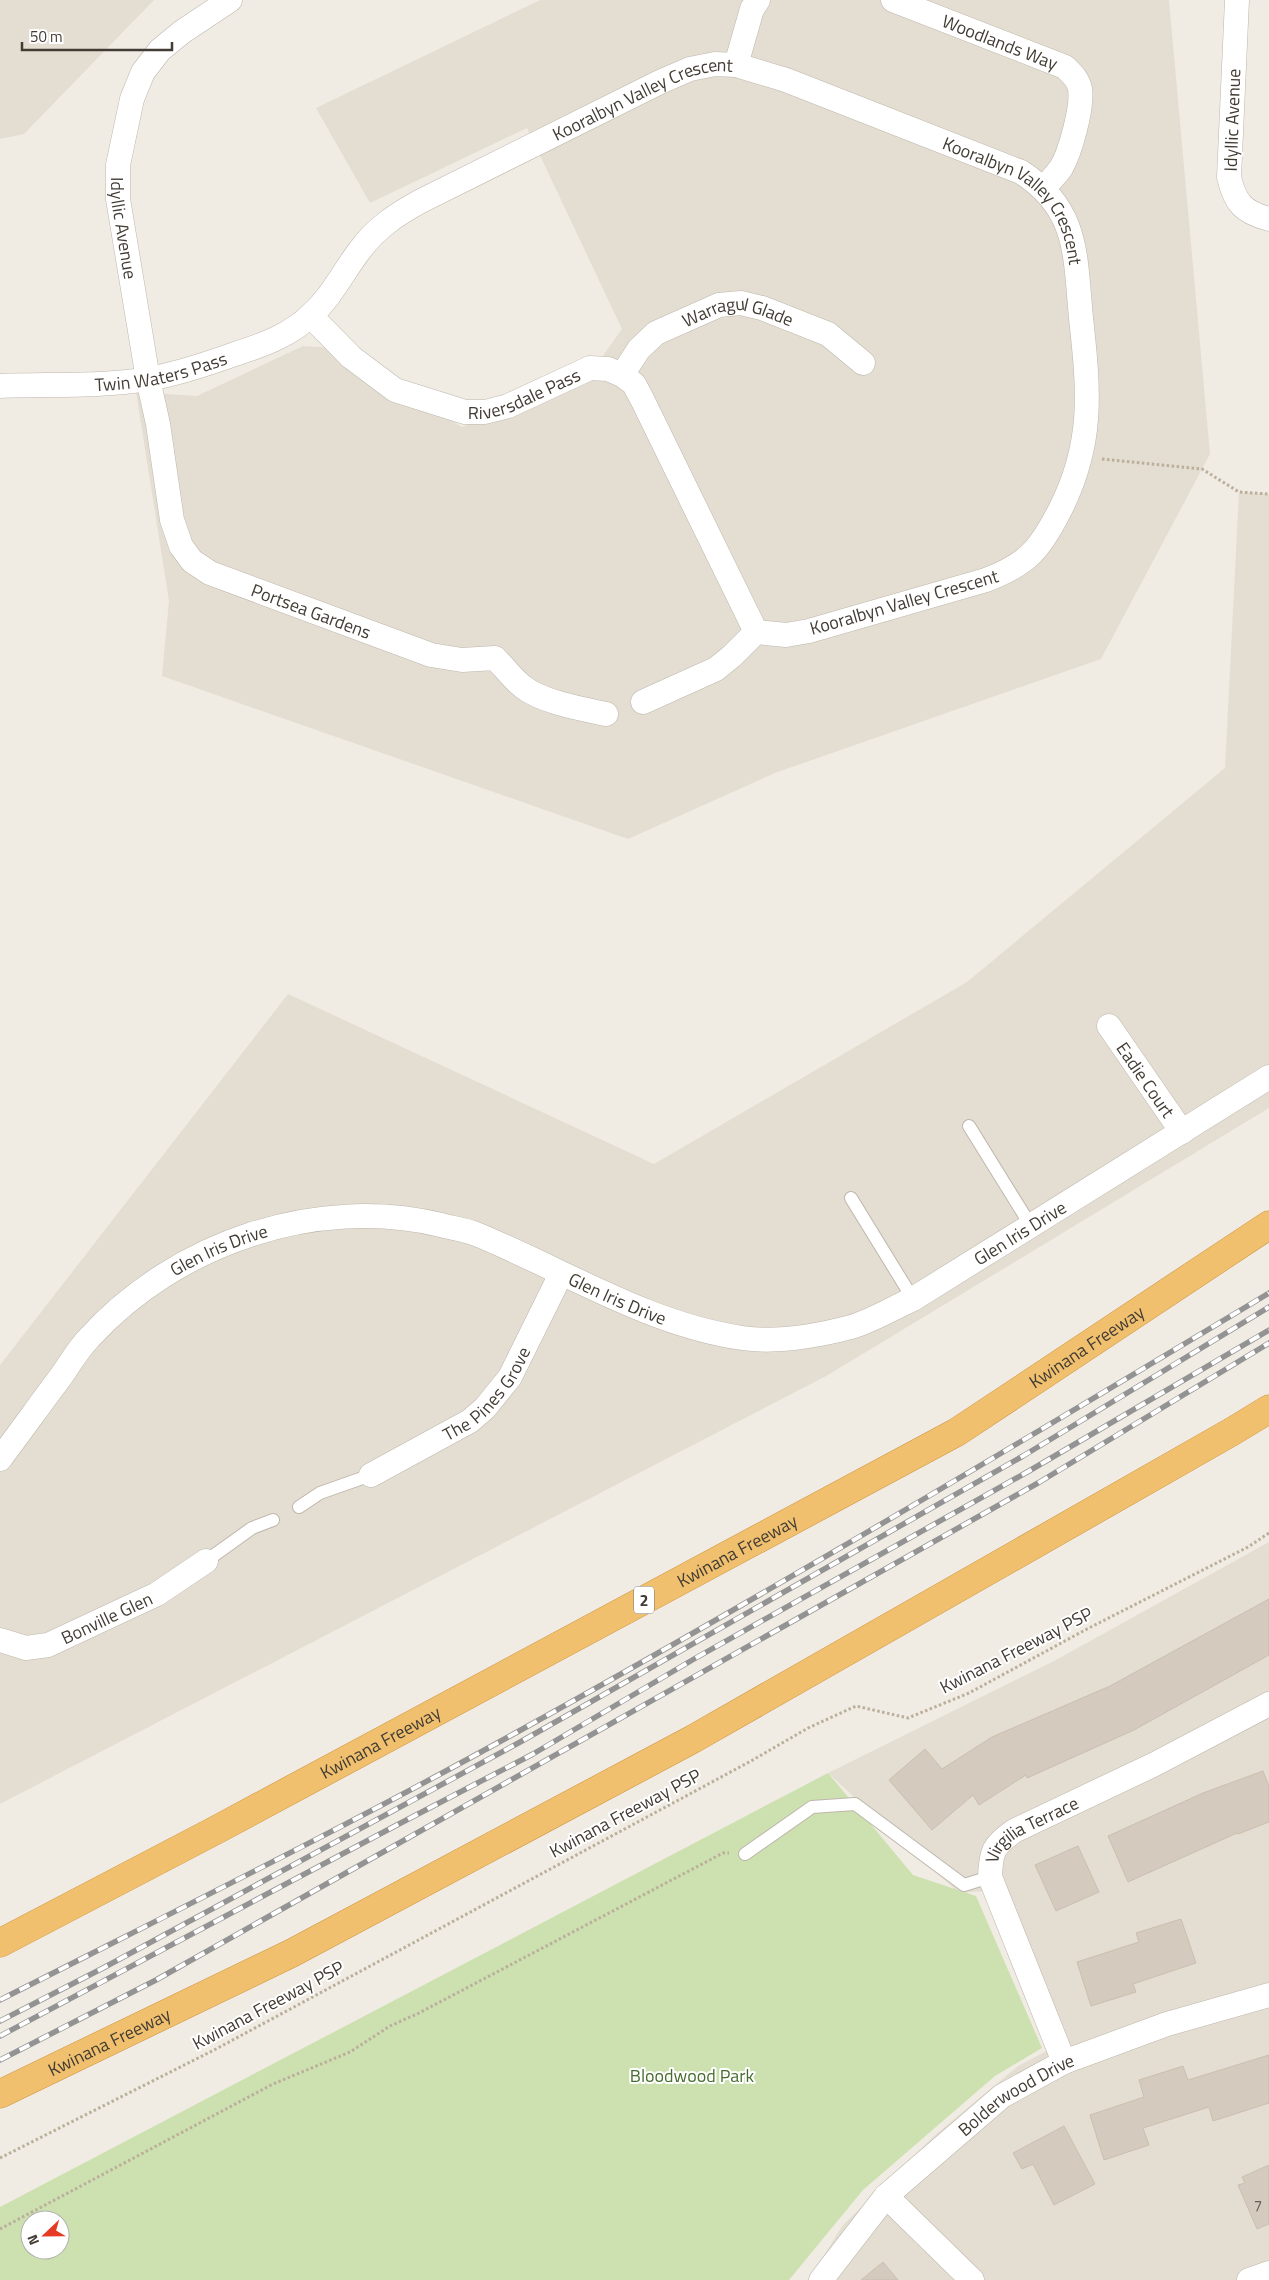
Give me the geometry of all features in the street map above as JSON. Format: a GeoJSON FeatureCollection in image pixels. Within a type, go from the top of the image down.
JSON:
{"type":"FeatureCollection","features":[{"type":"Feature","properties":{"kind":"highway","name":"Kwinana Freeway"},"geometry":{"type":"LineString","coordinates":[[0,1943],[224,1826],[957,1432],[1269,1225]]}},
{"type":"Feature","properties":{"kind":"highway","name":"Kwinana Freeway"},"geometry":{"type":"LineString","coordinates":[[0,2094],[292,1953],[693,1739],[1269,1409]]}},
{"type":"Feature","properties":{"kind":"street","name":"Idyllic Avenue"},"geometry":{"type":"LineString","coordinates":[[148,379],[118,199],[118,165],[132,99],[143,72],[160,50],[182,32],[230,0]]}},
{"type":"Feature","properties":{"kind":"street"},"geometry":{"type":"LineString","coordinates":[[736,65],[752,10],[758,0]]}},
{"type":"Feature","properties":{"kind":"street","name":"Woodlands Way"},"geometry":{"type":"LineString","coordinates":[[893,0],[1065,67],[1076,77],[1080,90],[1080,101],[1070,148],[1061,168],[1043,189]]}},
{"type":"Feature","properties":{"kind":"street","name":"Idyllic Avenue"},"geometry":{"type":"LineString","coordinates":[[1237,0],[1229,177],[1232,193],[1241,206],[1254,215],[1269,219]]}},
{"type":"Feature","properties":{"kind":"street","name":"Kooralbyn Valley Crescent"},"geometry":{"type":"LineString","coordinates":[[311,316],[330,297],[360,249],[378,229],[398,213],[668,78],[690,69],[715,64],[736,65],[786,80],[1021,172],[1043,189],[1056,204],[1070,230],[1075,256],[1087,376],[1087,416],[1081,457],[1073,484],[1044,539],[1026,560],[1007,572],[809,631],[786,635],[756,632]]}},
{"type":"Feature","properties":{"kind":"street","name":"Warragul Glade"},"geometry":{"type":"LineString","coordinates":[[622,375],[640,349],[656,333],[719,305],[741,304],[762,308],[828,334],[864,363]]}},
{"type":"Feature","properties":{"kind":"street","name":"Twin Waters Pass"},"geometry":{"type":"LineString","coordinates":[[9,385],[115,383],[148,379],[184,371],[267,343],[294,329],[311,316]]}},
{"type":"Feature","properties":{"kind":"street","name":"Riversdale Pass"},"geometry":{"type":"LineString","coordinates":[[311,316],[351,357],[372,375],[395,390],[465,412],[485,412],[508,406],[590,368],[608,369],[622,375]]}},
{"type":"Feature","properties":{"kind":"street"},"geometry":{"type":"LineString","coordinates":[[622,375],[634,384],[642,399],[756,632],[716,669],[643,702]]}},
{"type":"Feature","properties":{"kind":"street","name":"Portsea Gardens"},"geometry":{"type":"LineString","coordinates":[[148,379],[158,424],[172,520],[180,546],[192,561],[210,572],[432,655],[462,660],[496,658],[522,686],[539,695],[585,710],[606,714]]}},
{"type":"Feature","properties":{"kind":"street","name":"Eadie Court"},"geometry":{"type":"LineString","coordinates":[[1109,1026],[1182,1132]]}},
{"type":"Feature","properties":{"kind":"street","name":"Glen Iris Drive"},"geometry":{"type":"LineString","coordinates":[[0,1459],[89,1337],[123,1306],[163,1276],[207,1251],[257,1232],[312,1221],[364,1216],[423,1221],[474,1233],[562,1274],[676,1323],[744,1338],[783,1339],[853,1326],[912,1299],[1269,1077]]}},
{"type":"Feature","properties":{"kind":"street","name":"The Pines Grove"},"geometry":{"type":"LineString","coordinates":[[370,1475],[461,1426],[485,1408],[510,1377],[562,1274]]}},
{"type":"Feature","properties":{"kind":"street","name":"Bonville Glen"},"geometry":{"type":"LineString","coordinates":[[0,1640],[26,1648],[48,1645],[157,1594],[206,1561]]}},
{"type":"Feature","properties":{"kind":"street","name":"Virgilia Terrace"},"geometry":{"type":"LineString","coordinates":[[1064,2062],[990,1877],[991,1857],[997,1843],[1014,1831],[1155,1764],[1269,1704]]}},
{"type":"Feature","properties":{"kind":"street","name":"Bolderwood Drive"},"geometry":{"type":"LineString","coordinates":[[821,2280],[886,2196],[1002,2096],[1064,2062],[1167,2024],[1269,1995]]}},
{"type":"Feature","properties":{"kind":"street"},"geometry":{"type":"LineString","coordinates":[[886,2196],[972,2280]]}},
{"type":"Feature","properties":{"kind":"street"},"geometry":{"type":"LineString","coordinates":[[1249,2280],[1269,2273]]}},
{"type":"Feature","properties":{"kind":"lane"},"geometry":{"type":"LineString","coordinates":[[969,1126],[1031,1226]]}},
{"type":"Feature","properties":{"kind":"lane"},"geometry":{"type":"LineString","coordinates":[[851,1198],[912,1299]]}},
{"type":"Feature","properties":{"kind":"lane"},"geometry":{"type":"LineString","coordinates":[[299,1507],[320,1493],[370,1475]]}},
{"type":"Feature","properties":{"kind":"lane"},"geometry":{"type":"LineString","coordinates":[[206,1561],[252,1528],[273,1520]]}},
{"type":"Feature","properties":{"kind":"lane"},"geometry":{"type":"LineString","coordinates":[[745,1854],[812,1807],[856,1804],[964,1885],[990,1877]]}},
{"type":"Feature","properties":{"kind":"path"},"geometry":{"type":"LineString","coordinates":[[1081,457],[1202,469],[1239,492],[1269,494]]}},
{"type":"Feature","properties":{"kind":"path","name":"Kwinana Freeway PSP"},"geometry":{"type":"LineString","coordinates":[[0,2158],[216,2049],[734,1770],[808,1728],[856,1706],[908,1718],[969,1693],[1087,1629],[1248,1547],[1269,1533]]}},
{"type":"Feature","properties":{"kind":"path"},"geometry":{"type":"LineString","coordinates":[[0,2229],[273,2084],[350,2052],[390,2026],[419,2013],[723,1852],[745,1854]]}},
{"type":"Feature","properties":{"kind":"shaded area"},"geometry":{"type":"Polygon","coordinates":[[[0,0],[154,0],[24,134],[0,139],[0,0]]]}},
{"type":"Feature","properties":{"kind":"shaded area"},"geometry":{"type":"Polygon","coordinates":[[[540,0],[1169,0],[1210,454],[1101,659],[775,773],[628,839],[162,676],[169,601],[136,392],[197,396],[303,346],[336,348],[462,427],[590,374],[622,329],[527,128],[370,203],[316,108],[540,0]]]}},
{"type":"Feature","properties":{"kind":"shaded area"},"geometry":{"type":"Polygon","coordinates":[[[1239,492],[1269,494],[1269,1108],[828,1375],[0,1804],[0,1365],[288,994],[654,1164],[967,982],[1225,768],[1239,492]]]}},
{"type":"Feature","properties":{"kind":"shaded area"},"geometry":{"type":"Polygon","coordinates":[[[1269,1542],[1269,2280],[809,2280],[842,2226],[935,2135],[1018,2066],[1056,2046],[986,1891],[959,1893],[828,1773],[1054,1661],[1269,1542]]]}},
{"type":"Feature","properties":{"kind":"green space","name":"Bloodwood Park"},"geometry":{"type":"Polygon","coordinates":[[[828,1773],[913,1875],[976,1896],[1042,2048],[995,2076],[863,2190],[789,2280],[0,2280],[0,2207],[828,1773]]]}},
{"type":"Feature","properties":{"kind":"building"},"geometry":{"type":"Polygon","coordinates":[[[1269,1599],[1269,1655],[1134,1730],[1027,1778],[1026,1775],[979,1805],[973,1795],[932,1830],[889,1780],[925,1749],[942,1769],[992,1737],[1110,1686],[1269,1599]]]}},
{"type":"Feature","properties":{"kind":"building"},"geometry":{"type":"Polygon","coordinates":[[[1263,1771],[1269,1786],[1269,1822],[1237,1833],[1128,1882],[1108,1836],[1203,1793],[1263,1771]]]}},
{"type":"Feature","properties":{"kind":"building"},"geometry":{"type":"Polygon","coordinates":[[[1078,1846],[1099,1892],[1056,1911],[1035,1865],[1078,1846]]]}},
{"type":"Feature","properties":{"kind":"building"},"geometry":{"type":"Polygon","coordinates":[[[1181,1919],[1196,1963],[1133,1984],[1136,1992],[1091,2006],[1077,1962],[1139,1942],[1136,1933],[1181,1919]]]}},
{"type":"Feature","properties":{"kind":"building"},"geometry":{"type":"Polygon","coordinates":[[[1269,2055],[1269,2103],[1213,2121],[1209,2107],[1143,2128],[1149,2145],[1104,2160],[1090,2115],[1144,2097],[1139,2080],[1183,2066],[1188,2080],[1269,2055]]]}},
{"type":"Feature","properties":{"kind":"building"},"geometry":{"type":"Polygon","coordinates":[[[1064,2126],[1095,2184],[1054,2205],[1033,2164],[1022,2169],[1013,2153],[1064,2126]]]}},
{"type":"Feature","properties":{"kind":"building"},"geometry":{"type":"Polygon","coordinates":[[[1269,2165],[1269,2224],[1257,2229],[1238,2185],[1245,2183],[1242,2177],[1269,2165]]]}},
{"type":"Feature","properties":{"kind":"building"},"geometry":{"type":"Polygon","coordinates":[[[883,2262],[898,2280],[861,2280],[883,2262]]]}},
{"type":"Feature","properties":{"kind":"railway"},"geometry":{"type":"LineString","coordinates":[[0,2000],[325,1835],[519,1731],[802,1570],[1269,1293]]}},
{"type":"Feature","properties":{"kind":"railway"},"geometry":{"type":"LineString","coordinates":[[0,2021],[105,1967],[522,1741],[1023,1456],[1269,1307]]}},
{"type":"Feature","properties":{"kind":"railway"},"geometry":{"type":"LineString","coordinates":[[0,2036],[533,1754],[694,1659],[1029,1471],[1269,1330]]}},
{"type":"Feature","properties":{"kind":"railway"},"geometry":{"type":"LineString","coordinates":[[0,2060],[156,1980],[1038,1483],[1269,1343]]}}]}
